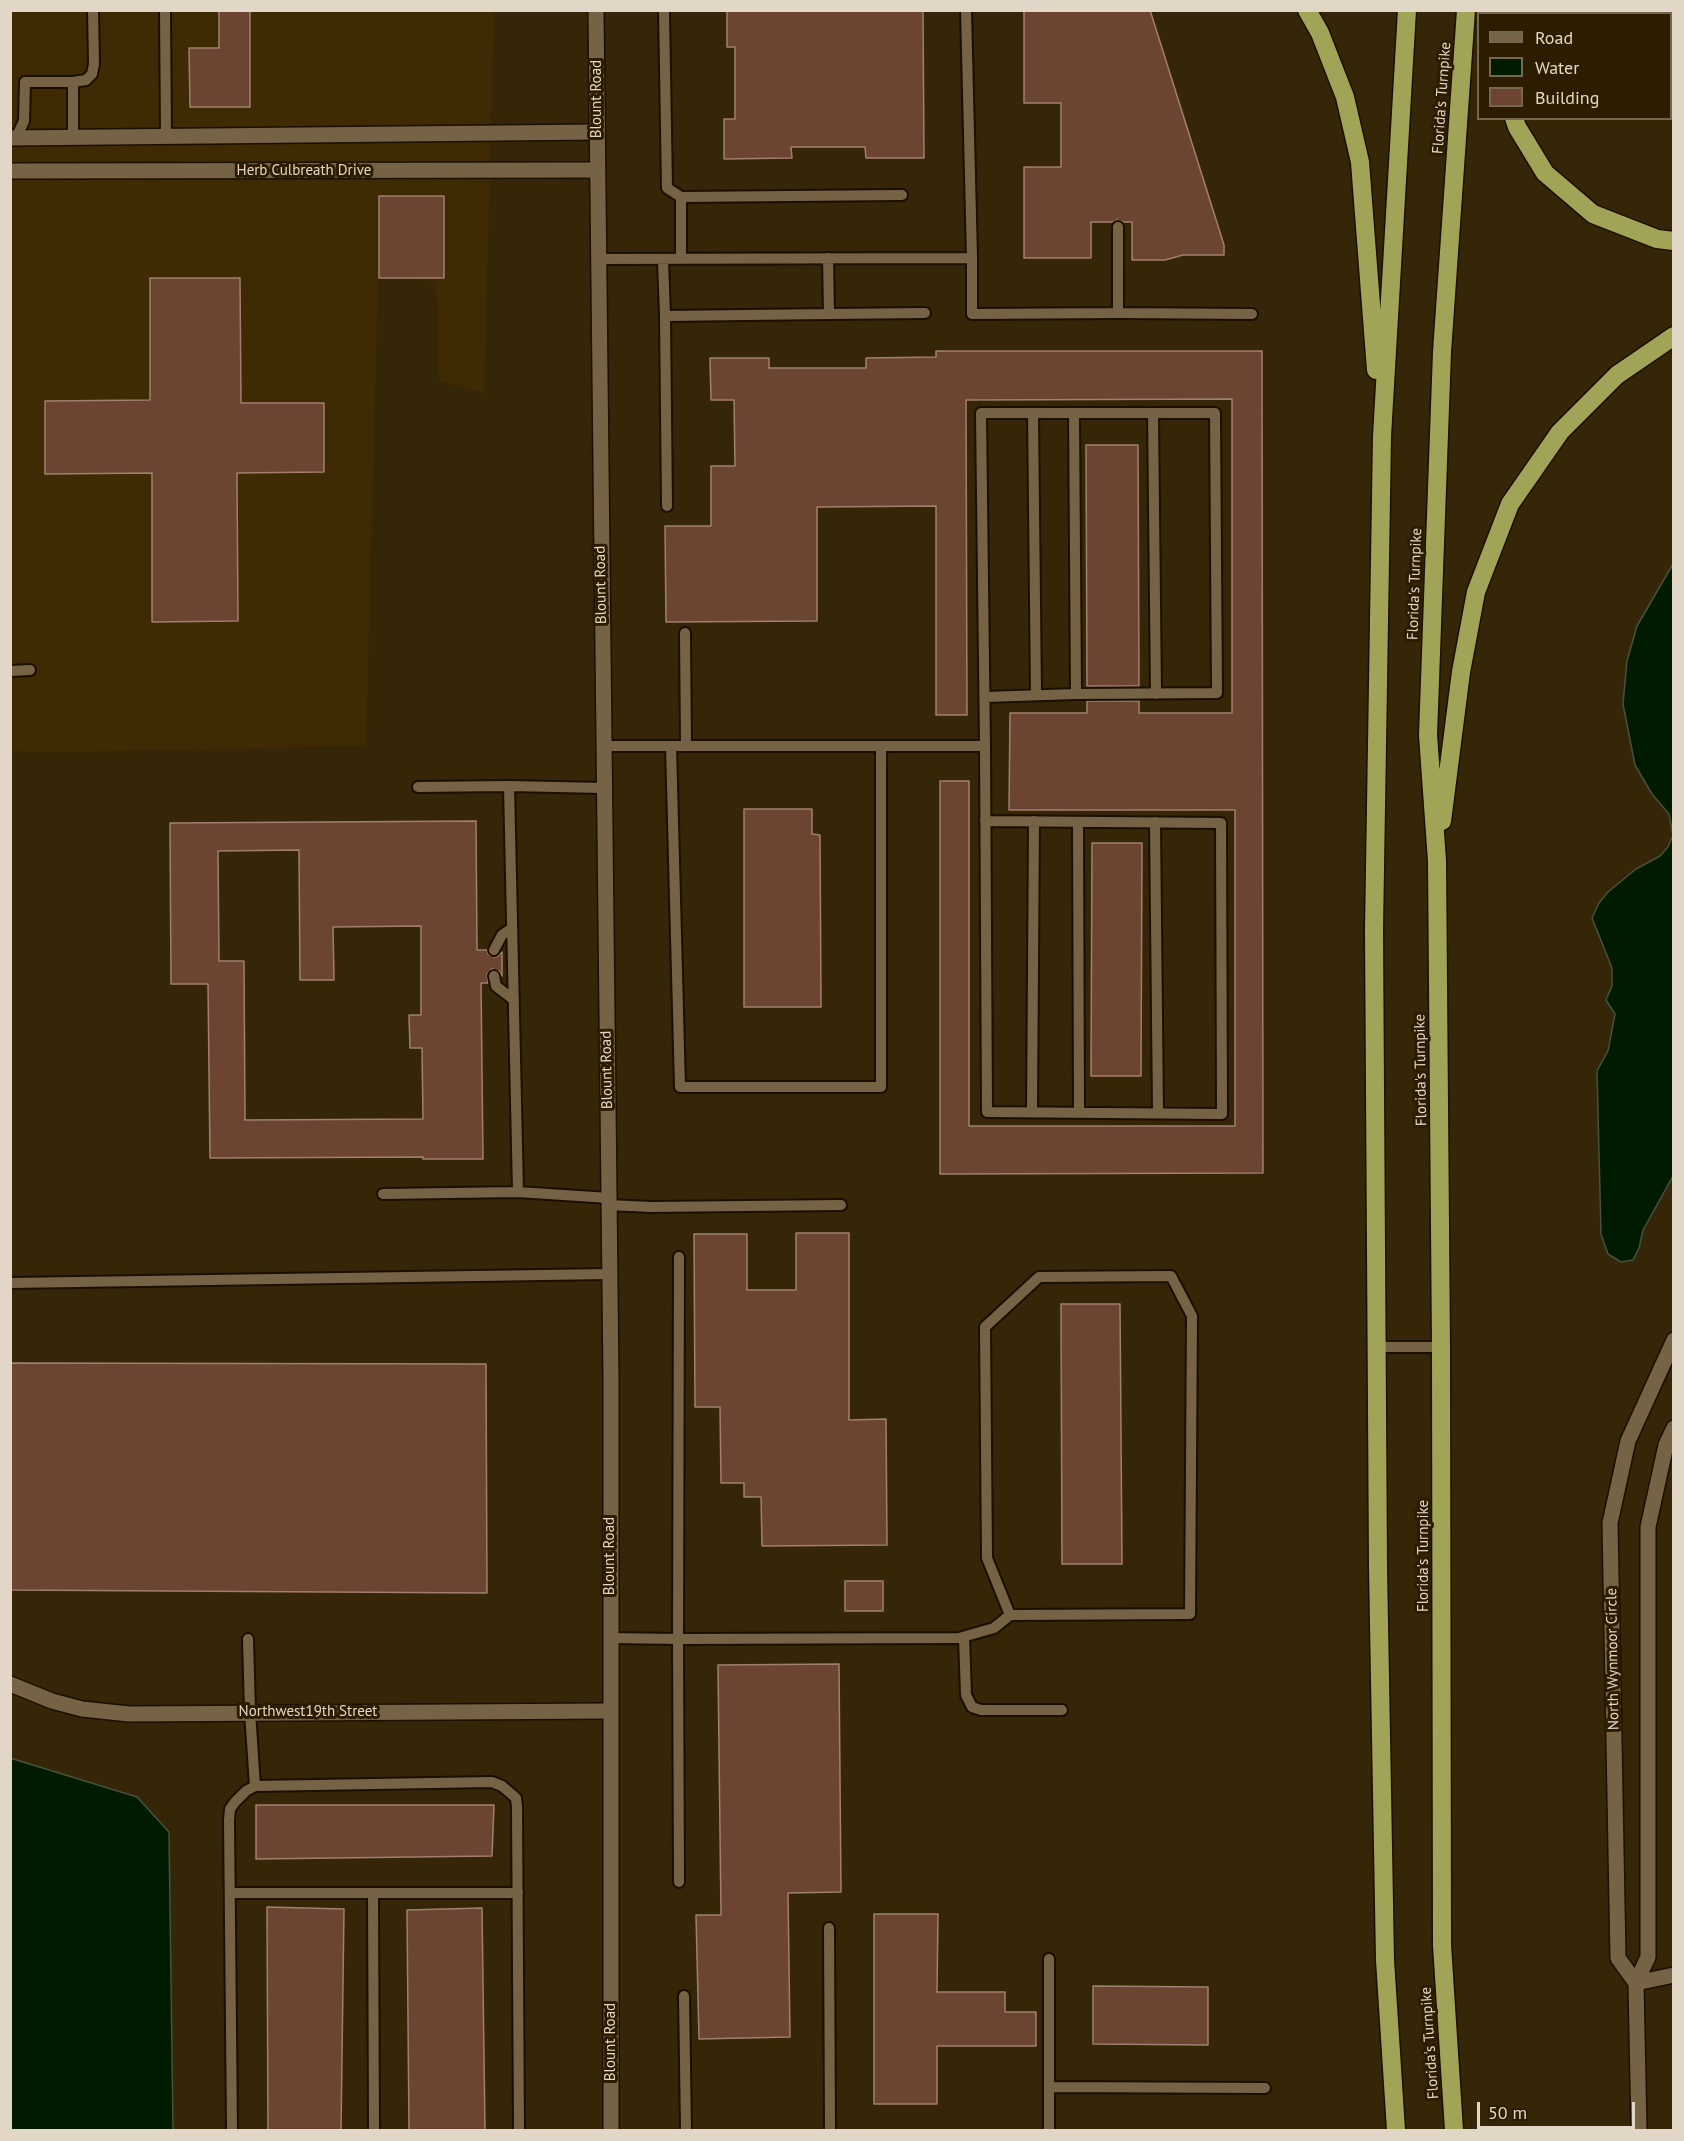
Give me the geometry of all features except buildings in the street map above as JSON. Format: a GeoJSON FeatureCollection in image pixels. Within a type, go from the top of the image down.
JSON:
{"type":"FeatureCollection","features":[{"type":"Feature","properties":{"kind":"highway"},"geometry":{"type":"LineString","coordinates":[[1307,10],[1320,33],[1344,97],[1360,162],[1382,436]]}},
{"type":"Feature","properties":{"kind":"highway"},"geometry":{"type":"LineString","coordinates":[[1396,2130],[1385,1948],[1374,930],[1382,436],[1407,10]]}},
{"type":"Feature","properties":{"kind":"highway","name":"Florida's Turnpike"},"geometry":{"type":"LineString","coordinates":[[1454,2130],[1442,1945],[1437,861],[1428,735],[1442,352],[1466,10]]}},
{"type":"Feature","properties":{"kind":"highway"},"geometry":{"type":"LineString","coordinates":[[1515,120],[1545,173],[1593,213],[1658,239],[1674,241]]}},
{"type":"Feature","properties":{"kind":"highway"},"geometry":{"type":"LineString","coordinates":[[1437,861],[1461,672],[1476,592],[1510,504],[1560,432],[1617,375],[1674,336]]}},
{"type":"Feature","properties":{"kind":"street","name":"Blount Road"},"geometry":{"type":"LineString","coordinates":[[596,10],[609,1274],[611,2130]]}},
{"type":"Feature","properties":{"kind":"street"},"geometry":{"type":"LineString","coordinates":[[13,138],[597,132]]}},
{"type":"Feature","properties":{"kind":"street","name":"Herb Culbreath Drive"},"geometry":{"type":"LineString","coordinates":[[10,171],[597,170]]}},
{"type":"Feature","properties":{"kind":"street","name":"North Wynmoor Circle"},"geometry":{"type":"LineString","coordinates":[[1636,1983],[1618,1958],[1610,1523],[1628,1441],[1674,1341]]}},
{"type":"Feature","properties":{"kind":"street"},"geometry":{"type":"LineString","coordinates":[[1639,2130],[1636,1983],[1648,1957],[1648,1527],[1666,1445],[1674,1428]]}},
{"type":"Feature","properties":{"kind":"street","name":"Northwest19th Street"},"geometry":{"type":"LineString","coordinates":[[10,1684],[52,1701],[82,1709],[129,1714],[610,1711]]}},
{"type":"Feature","properties":{"kind":"street"},"geometry":{"type":"LineString","coordinates":[[1636,1983],[1674,1975]]}},
{"type":"Feature","properties":{"kind":"lane"},"geometry":{"type":"LineString","coordinates":[[13,138],[24,121],[25,82],[73,82],[86,80],[92,74],[94,64],[93,10]]}},
{"type":"Feature","properties":{"kind":"lane"},"geometry":{"type":"LineString","coordinates":[[165,10],[166,136]]}},
{"type":"Feature","properties":{"kind":"lane"},"geometry":{"type":"LineString","coordinates":[[664,10],[667,188],[681,197],[902,195]]}},
{"type":"Feature","properties":{"kind":"lane"},"geometry":{"type":"LineString","coordinates":[[966,10],[972,314],[1252,314]]}},
{"type":"Feature","properties":{"kind":"lane"},"geometry":{"type":"LineString","coordinates":[[73,82],[73,137]]}},
{"type":"Feature","properties":{"kind":"lane"},"geometry":{"type":"LineString","coordinates":[[681,197],[681,259]]}},
{"type":"Feature","properties":{"kind":"lane"},"geometry":{"type":"LineString","coordinates":[[1118,227],[1118,313]]}},
{"type":"Feature","properties":{"kind":"lane"},"geometry":{"type":"LineString","coordinates":[[828,258],[829,314]]}},
{"type":"Feature","properties":{"kind":"lane"},"geometry":{"type":"LineString","coordinates":[[598,260],[972,258]]}},
{"type":"Feature","properties":{"kind":"lane"},"geometry":{"type":"LineString","coordinates":[[663,260],[667,506]]}},
{"type":"Feature","properties":{"kind":"lane"},"geometry":{"type":"LineString","coordinates":[[665,316],[925,313]]}},
{"type":"Feature","properties":{"kind":"lane"},"geometry":{"type":"LineString","coordinates":[[985,697],[1217,693],[1215,413],[981,413],[987,1112],[1222,1114],[1221,823],[985,821]]}},
{"type":"Feature","properties":{"kind":"lane"},"geometry":{"type":"LineString","coordinates":[[1033,413],[1036,695]]}},
{"type":"Feature","properties":{"kind":"lane"},"geometry":{"type":"LineString","coordinates":[[1074,413],[1076,694]]}},
{"type":"Feature","properties":{"kind":"lane"},"geometry":{"type":"LineString","coordinates":[[1153,413],[1156,694]]}},
{"type":"Feature","properties":{"kind":"lane"},"geometry":{"type":"LineString","coordinates":[[685,633],[686,746]]}},
{"type":"Feature","properties":{"kind":"lane"},"geometry":{"type":"LineString","coordinates":[[10,671],[30,670]]}},
{"type":"Feature","properties":{"kind":"lane"},"geometry":{"type":"LineString","coordinates":[[603,746],[984,746]]}},
{"type":"Feature","properties":{"kind":"lane"},"geometry":{"type":"LineString","coordinates":[[671,746],[680,1087],[881,1087],[881,746]]}},
{"type":"Feature","properties":{"kind":"lane"},"geometry":{"type":"LineString","coordinates":[[509,786],[518,1192]]}},
{"type":"Feature","properties":{"kind":"lane"},"geometry":{"type":"LineString","coordinates":[[418,787],[603,788]]}},
{"type":"Feature","properties":{"kind":"lane"},"geometry":{"type":"LineString","coordinates":[[1032,1112],[1034,821]]}},
{"type":"Feature","properties":{"kind":"lane"},"geometry":{"type":"LineString","coordinates":[[1078,822],[1079,1112]]}},
{"type":"Feature","properties":{"kind":"lane"},"geometry":{"type":"LineString","coordinates":[[1155,822],[1158,1113]]}},
{"type":"Feature","properties":{"kind":"lane"},"geometry":{"type":"LineString","coordinates":[[494,950],[502,935],[512,928]]}},
{"type":"Feature","properties":{"kind":"lane"},"geometry":{"type":"LineString","coordinates":[[494,976],[496,986],[514,1000]]}},
{"type":"Feature","properties":{"kind":"lane"},"geometry":{"type":"LineString","coordinates":[[383,1194],[518,1192],[608,1201],[841,1205]]}},
{"type":"Feature","properties":{"kind":"lane"},"geometry":{"type":"LineString","coordinates":[[679,1257],[679,1882]]}},
{"type":"Feature","properties":{"kind":"lane"},"geometry":{"type":"LineString","coordinates":[[10,1283],[609,1274]]}},
{"type":"Feature","properties":{"kind":"lane"},"geometry":{"type":"LineString","coordinates":[[610,1638],[964,1636],[994,1628],[1010,1615],[1190,1614],[1192,1316],[1171,1276],[1039,1277],[985,1328],[987,1558],[1010,1615]]}},
{"type":"Feature","properties":{"kind":"lane"},"geometry":{"type":"LineString","coordinates":[[1377,1347],[1441,1347]]}},
{"type":"Feature","properties":{"kind":"lane"},"geometry":{"type":"LineString","coordinates":[[964,1636],[966,1695],[972,1707],[981,1710],[1062,1710]]}},
{"type":"Feature","properties":{"kind":"lane"},"geometry":{"type":"LineString","coordinates":[[248,1639],[255,1786]]}},
{"type":"Feature","properties":{"kind":"lane"},"geometry":{"type":"LineString","coordinates":[[232,2130],[230,1809],[240,1796],[255,1786],[492,1782],[502,1786],[516,1798],[517,1808],[519,2130]]}},
{"type":"Feature","properties":{"kind":"lane"},"geometry":{"type":"LineString","coordinates":[[230,1893],[518,1893]]}},
{"type":"Feature","properties":{"kind":"lane"},"geometry":{"type":"LineString","coordinates":[[374,1893],[374,2130]]}},
{"type":"Feature","properties":{"kind":"lane"},"geometry":{"type":"LineString","coordinates":[[829,1928],[830,2130]]}},
{"type":"Feature","properties":{"kind":"lane"},"geometry":{"type":"LineString","coordinates":[[1049,1959],[1049,2130]]}},
{"type":"Feature","properties":{"kind":"lane"},"geometry":{"type":"LineString","coordinates":[[684,1996],[686,2130]]}},
{"type":"Feature","properties":{"kind":"lane"},"geometry":{"type":"LineString","coordinates":[[1049,2087],[1265,2088]]}},
{"type":"Feature","properties":{"kind":"shaded area"},"geometry":{"type":"Polygon","coordinates":[[[11,11],[494,11],[484,393],[439,381],[436,281],[378,277],[366,746],[11,751],[11,11]]]}},
{"type":"Feature","properties":{"kind":"water"},"geometry":{"type":"Polygon","coordinates":[[[1673,11],[1673,117],[1672,12],[1581,12],[1673,11]]]}},
{"type":"Feature","properties":{"kind":"water"},"geometry":{"type":"Polygon","coordinates":[[[1673,564],[1673,835],[1669,814],[1652,794],[1635,765],[1623,704],[1627,661],[1637,626],[1673,564]]]}},
{"type":"Feature","properties":{"kind":"water"},"geometry":{"type":"Polygon","coordinates":[[[1673,835],[1673,1176],[1643,1230],[1639,1248],[1633,1260],[1621,1262],[1608,1254],[1601,1234],[1597,1071],[1608,1051],[1615,1014],[1606,1000],[1612,986],[1612,968],[1592,918],[1599,903],[1608,892],[1636,869],[1660,856],[1668,847],[1673,835]]]}},
{"type":"Feature","properties":{"kind":"water"},"geometry":{"type":"Polygon","coordinates":[[[10,1758],[137,1797],[169,1832],[173,2130],[11,2130],[10,1758]]]}}]}
